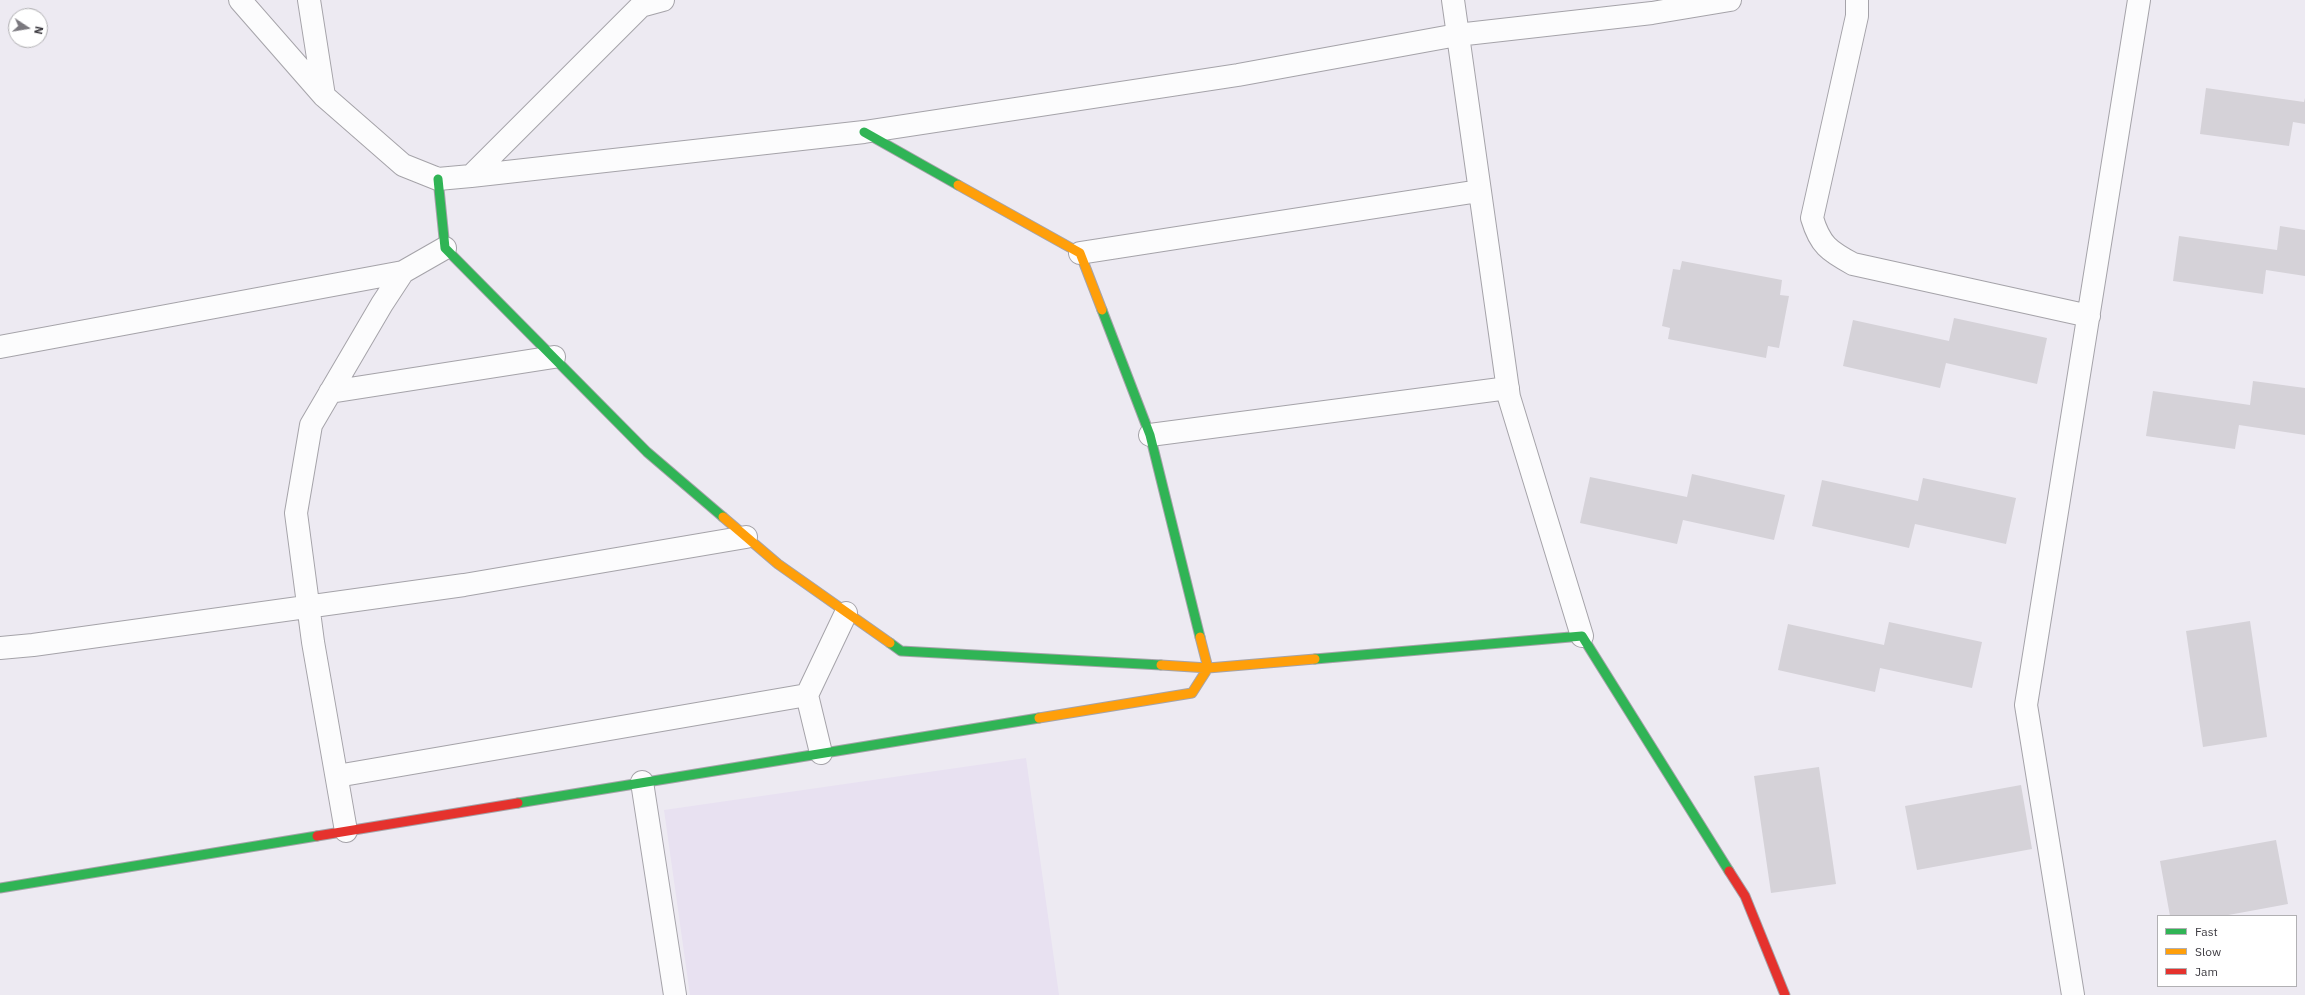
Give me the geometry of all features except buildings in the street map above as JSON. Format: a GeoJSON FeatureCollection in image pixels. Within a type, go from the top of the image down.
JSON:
{"type":"FeatureCollection","features":[{"type":"Feature","properties":{"kind":"street"},"geometry":{"type":"LineString","coordinates":[[240,0],[324,96],[403,165],[438,179],[864,132],[1238,75],[1456,35],[1651,7],[1730,0]]}},
{"type":"Feature","properties":{"kind":"street"},"geometry":{"type":"LineString","coordinates":[[309,0],[324,96]]}},
{"type":"Feature","properties":{"kind":"street"},"geometry":{"type":"LineString","coordinates":[[471,176],[641,6],[663,0]]}},
{"type":"Feature","properties":{"kind":"street"},"geometry":{"type":"LineString","coordinates":[[1452,0],[1508,388],[1582,636],[1745,896],[1785,995]]}},
{"type":"Feature","properties":{"kind":"street"},"geometry":{"type":"LineString","coordinates":[[1857,0],[1857,16],[1812,218],[1817,236],[1830,252],[1853,264],[2088,316]]}},
{"type":"Feature","properties":{"kind":"street"},"geometry":{"type":"LineString","coordinates":[[2073,995],[2026,705],[2139,0]]}},
{"type":"Feature","properties":{"kind":"street"},"geometry":{"type":"LineString","coordinates":[[864,132],[1080,253],[1479,191]]}},
{"type":"Feature","properties":{"kind":"street"},"geometry":{"type":"LineString","coordinates":[[438,179],[445,248],[647,452],[778,564],[901,651],[1208,668],[1582,636]]}},
{"type":"Feature","properties":{"kind":"street"},"geometry":{"type":"LineString","coordinates":[[0,347],[403,272],[445,248]]}},
{"type":"Feature","properties":{"kind":"street"},"geometry":{"type":"LineString","coordinates":[[0,888],[1192,693],[1208,668],[1150,435],[1080,253]]}},
{"type":"Feature","properties":{"kind":"street"},"geometry":{"type":"LineString","coordinates":[[346,831],[309,606],[296,513],[310,425],[382,304],[403,272]]}},
{"type":"Feature","properties":{"kind":"street"},"geometry":{"type":"LineString","coordinates":[[330,392],[554,357]]}},
{"type":"Feature","properties":{"kind":"street"},"geometry":{"type":"LineString","coordinates":[[1150,435],[1508,388]]}},
{"type":"Feature","properties":{"kind":"street"},"geometry":{"type":"LineString","coordinates":[[0,648],[33,645],[464,585],[746,537]]}},
{"type":"Feature","properties":{"kind":"street"},"geometry":{"type":"LineString","coordinates":[[821,753],[807,695],[846,613]]}},
{"type":"Feature","properties":{"kind":"street"},"geometry":{"type":"LineString","coordinates":[[337,776],[807,695]]}},
{"type":"Feature","properties":{"kind":"street"},"geometry":{"type":"LineString","coordinates":[[642,782],[675,995]]}},
{"type":"Feature","properties":{"kind":"shaded area"},"geometry":{"type":"Polygon","coordinates":[[[1026,758],[1059,995],[690,995],[664,810],[1026,758]]]}},
{"type":"Feature","properties":{"kind":"traffic: fast"},"geometry":{"type":"LineString","coordinates":[[864,132],[958,185]]}},
{"type":"Feature","properties":{"kind":"traffic: fast"},"geometry":{"type":"LineString","coordinates":[[438,179],[445,248],[647,452],[723,517]]}},
{"type":"Feature","properties":{"kind":"traffic: fast"},"geometry":{"type":"LineString","coordinates":[[1102,310],[1150,435],[1200,637]]}},
{"type":"Feature","properties":{"kind":"traffic: fast"},"geometry":{"type":"LineString","coordinates":[[1315,659],[1582,636],[1729,871]]}},
{"type":"Feature","properties":{"kind":"traffic: fast"},"geometry":{"type":"LineString","coordinates":[[890,643],[901,651],[1161,665]]}},
{"type":"Feature","properties":{"kind":"traffic: fast"},"geometry":{"type":"LineString","coordinates":[[518,803],[1039,718]]}},
{"type":"Feature","properties":{"kind":"traffic: fast"},"geometry":{"type":"LineString","coordinates":[[0,888],[317,836]]}},
{"type":"Feature","properties":{"kind":"traffic: slow"},"geometry":{"type":"LineString","coordinates":[[958,185],[1080,253],[1102,310]]}},
{"type":"Feature","properties":{"kind":"traffic: slow"},"geometry":{"type":"LineString","coordinates":[[723,517],[778,564],[890,643]]}},
{"type":"Feature","properties":{"kind":"traffic: slow"},"geometry":{"type":"LineString","coordinates":[[1039,718],[1192,693],[1208,668],[1200,637]]}},
{"type":"Feature","properties":{"kind":"traffic: slow"},"geometry":{"type":"LineString","coordinates":[[1161,665],[1208,668],[1315,659]]}},
{"type":"Feature","properties":{"kind":"traffic: jam"},"geometry":{"type":"LineString","coordinates":[[317,836],[518,803]]}},
{"type":"Feature","properties":{"kind":"traffic: jam"},"geometry":{"type":"LineString","coordinates":[[1729,871],[1745,896],[1785,995]]}}]}
